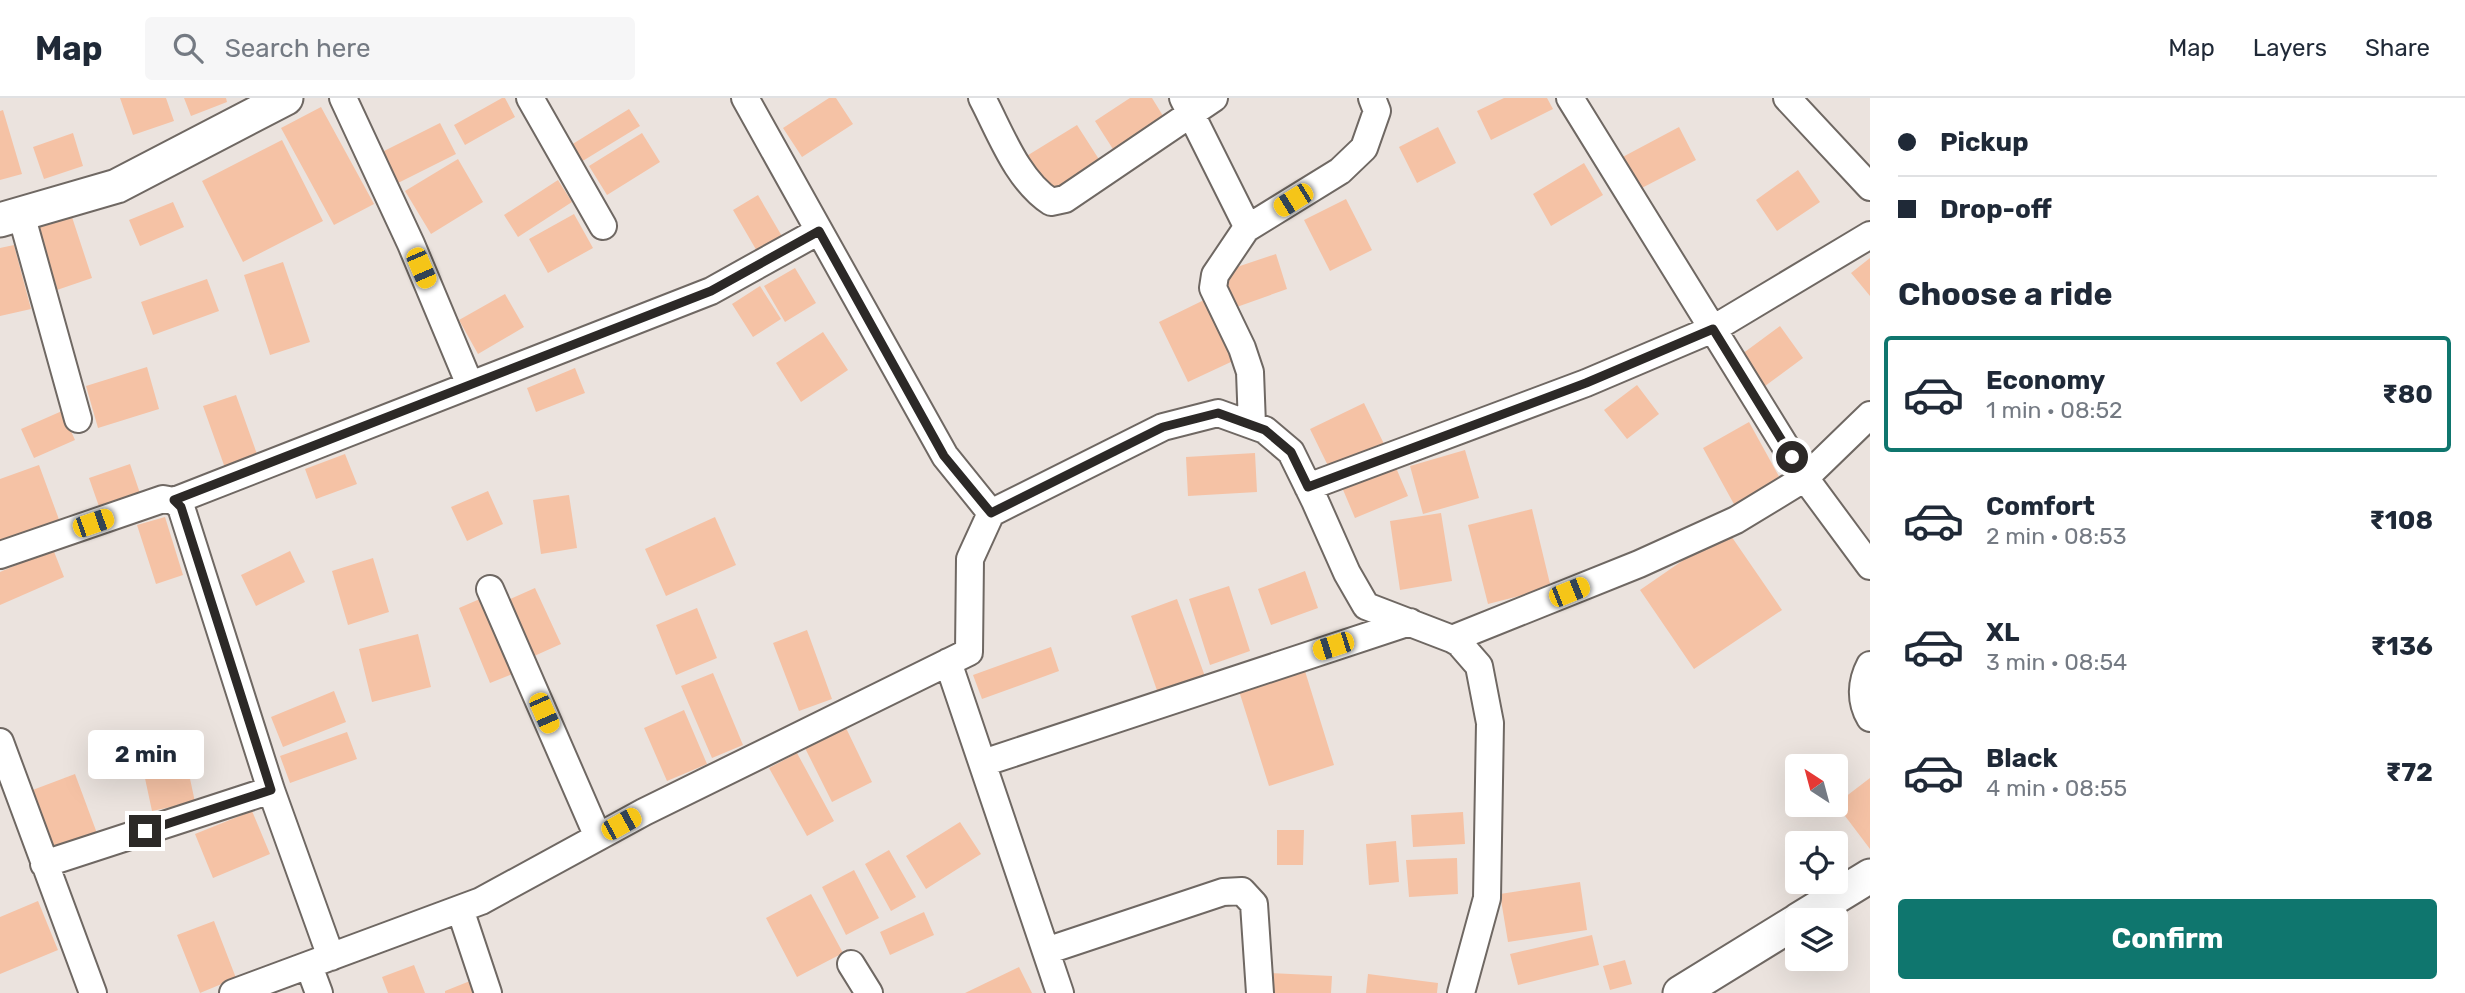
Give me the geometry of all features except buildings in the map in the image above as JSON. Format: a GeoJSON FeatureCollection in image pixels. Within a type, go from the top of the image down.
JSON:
{"type":"FeatureCollection","features":[{"type":"Feature","properties":{"kind":"street"},"geometry":{"type":"LineString","coordinates":[[78,419],[10,217],[117,186],[286,98]]}},
{"type":"Feature","properties":{"kind":"street"},"geometry":{"type":"LineString","coordinates":[[343,98],[411,244],[470,385]]}},
{"type":"Feature","properties":{"kind":"street"},"geometry":{"type":"LineString","coordinates":[[530,98],[603,226]]}},
{"type":"Feature","properties":{"kind":"street"},"geometry":{"type":"LineString","coordinates":[[745,98],[944,456],[991,513]]}},
{"type":"Feature","properties":{"kind":"street"},"geometry":{"type":"LineString","coordinates":[[982,98],[1020,169],[1040,195],[1051,202],[1065,199],[1187,105],[1214,98]]}},
{"type":"Feature","properties":{"kind":"street"},"geometry":{"type":"LineString","coordinates":[[1252,425],[1250,372],[1242,348],[1213,288],[1215,275],[1246,229],[1340,172],[1364,148],[1377,111],[1371,98]]}},
{"type":"Feature","properties":{"kind":"street"},"geometry":{"type":"LineString","coordinates":[[1570,98],[1805,478],[1870,566]]}},
{"type":"Feature","properties":{"kind":"street"},"geometry":{"type":"LineString","coordinates":[[1787,98],[1870,187]]}},
{"type":"Feature","properties":{"kind":"street"},"geometry":{"type":"LineString","coordinates":[[1187,105],[1245,222],[1246,229]]}},
{"type":"Feature","properties":{"kind":"street"},"geometry":{"type":"LineString","coordinates":[[0,555],[163,499],[174,500],[711,291],[819,231]]}},
{"type":"Feature","properties":{"kind":"street"},"geometry":{"type":"LineString","coordinates":[[1308,487],[1586,383],[1713,329],[1870,235]]}},
{"type":"Feature","properties":{"kind":"street"},"geometry":{"type":"LineString","coordinates":[[233,993],[481,901],[644,812],[969,652],[970,559],[991,513],[1163,427],[1218,413],[1265,430],[1291,452],[1347,573],[1366,606],[1452,639],[1459,643],[1479,666],[1490,723],[1487,898],[1461,993]]}},
{"type":"Feature","properties":{"kind":"street"},"geometry":{"type":"LineString","coordinates":[[1452,639],[1639,564],[1724,526],[1805,478],[1870,415]]}},
{"type":"Feature","properties":{"kind":"street"},"geometry":{"type":"LineString","coordinates":[[174,500],[181,507],[271,790],[320,962],[319,993]]}},
{"type":"Feature","properties":{"kind":"street"},"geometry":{"type":"LineString","coordinates":[[490,589],[598,837]]}},
{"type":"Feature","properties":{"kind":"street"},"geometry":{"type":"LineString","coordinates":[[983,763],[1410,622]]}},
{"type":"Feature","properties":{"kind":"street"},"geometry":{"type":"LineString","coordinates":[[948,662],[1060,993]]}},
{"type":"Feature","properties":{"kind":"street"},"geometry":{"type":"LineString","coordinates":[[1870,665],[1862,685],[1865,710],[1870,718]]}},
{"type":"Feature","properties":{"kind":"street"},"geometry":{"type":"LineString","coordinates":[[0,742],[93,993]]}},
{"type":"Feature","properties":{"kind":"street"},"geometry":{"type":"LineString","coordinates":[[44,864],[271,790]]}},
{"type":"Feature","properties":{"kind":"street"},"geometry":{"type":"LineString","coordinates":[[1819,908],[1870,876]]}},
{"type":"Feature","properties":{"kind":"street"},"geometry":{"type":"LineString","coordinates":[[1046,951],[1223,892],[1242,891],[1254,904],[1259,993]]}},
{"type":"Feature","properties":{"kind":"street"},"geometry":{"type":"LineString","coordinates":[[460,909],[488,993]]}},
{"type":"Feature","properties":{"kind":"street"},"geometry":{"type":"LineString","coordinates":[[1681,993],[1785,929]]}},
{"type":"Feature","properties":{"kind":"street"},"geometry":{"type":"LineString","coordinates":[[851,964],[869,993]]}},
{"type":"Feature","properties":{"kind":"route"},"geometry":{"type":"LineString","coordinates":[[145,831],[271,790],[181,507],[174,500],[711,291],[819,231],[944,456],[991,513],[1163,427],[1218,413],[1265,430],[1291,452],[1308,487],[1586,383],[1713,329],[1792,457]]}}]}
